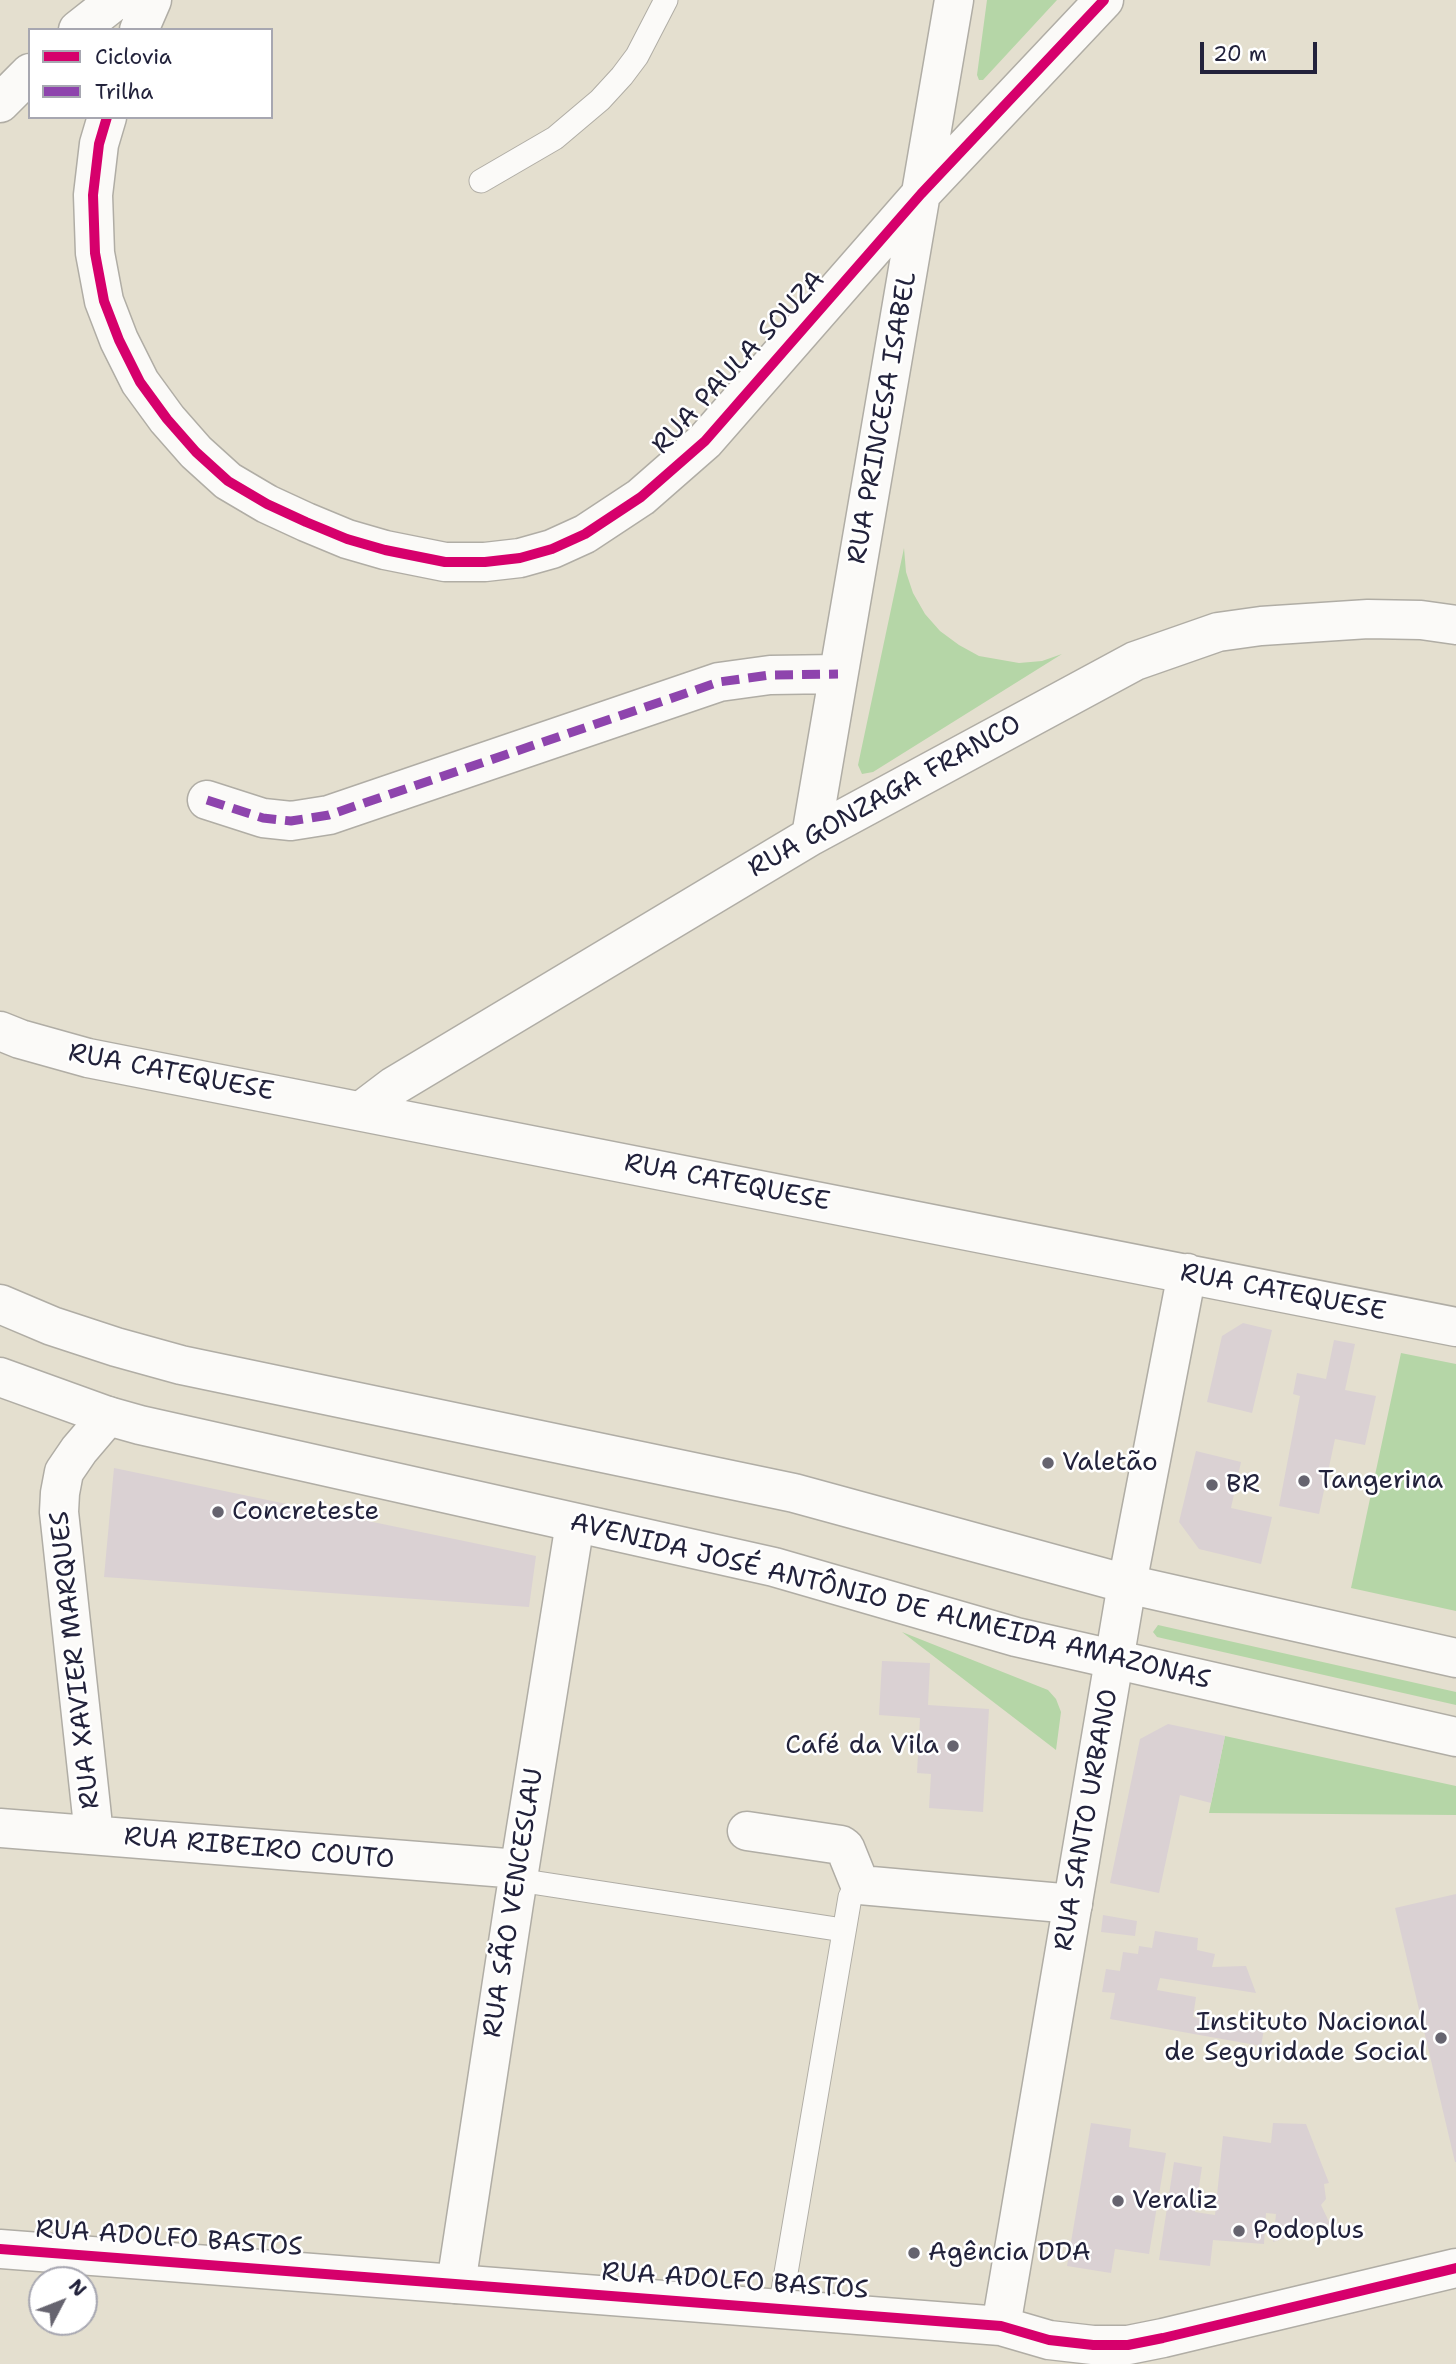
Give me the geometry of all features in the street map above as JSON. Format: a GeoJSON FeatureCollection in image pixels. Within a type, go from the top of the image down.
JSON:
{"type":"FeatureCollection","features":[{"type":"Feature","properties":{"kind":"main road"},"geometry":{"type":"LineString","coordinates":[[81,28],[116,0]]}},
{"type":"Feature","properties":{"kind":"main road"},"geometry":{"type":"LineString","coordinates":[[140,28],[152,0]]}},
{"type":"Feature","properties":{"kind":"main road","name":"RUA PRINCESA ISABEL"},"geometry":{"type":"LineString","coordinates":[[811,836],[954,0]]}},
{"type":"Feature","properties":{"kind":"main road","name":"RUA PAULA SOUZA"},"geometry":{"type":"LineString","coordinates":[[106,119],[99,144],[93,195],[95,253],[104,301],[119,340],[140,382],[196,452],[228,481],[267,504],[347,539],[445,562],[485,562],[520,558],[552,549],[585,534],[641,497],[705,441],[921,194],[1104,0]]}},
{"type":"Feature","properties":{"kind":"main road"},"geometry":{"type":"LineString","coordinates":[[0,103],[28,75]]}},
{"type":"Feature","properties":{"kind":"main road","name":"RUA GONZAGA FRANCO"},"geometry":{"type":"LineString","coordinates":[[361,1111],[394,1086],[811,836],[1135,661],[1183,642],[1218,632],[1316,622],[1421,620],[1456,625]]}},
{"type":"Feature","properties":{"kind":"main road"},"geometry":{"type":"LineString","coordinates":[[207,800],[263,818],[291,821],[329,815],[719,682],[770,675],[838,674]]}},
{"type":"Feature","properties":{"kind":"main road","name":"RUA CATEQUESE"},"geometry":{"type":"LineString","coordinates":[[0,1031],[20,1040],[88,1058],[1456,1327]]}},
{"type":"Feature","properties":{"kind":"main road","name":"RUA SANTO URBANO"},"geometry":{"type":"LineString","coordinates":[[1001,2326],[1127,1584],[1187,1273]]}},
{"type":"Feature","properties":{"kind":"main road"},"geometry":{"type":"LineString","coordinates":[[0,1304],[52,1326],[181,1365],[794,1493],[1127,1584],[1456,1658]]}},
{"type":"Feature","properties":{"kind":"main road","name":"AVENIDA JOSÉ ANTÔNIO DE ALMEIDA AMAZONAS"},"geometry":{"type":"LineString","coordinates":[[0,1377],[108,1416],[774,1567],[1016,1637],[1456,1737]]}},
{"type":"Feature","properties":{"kind":"main road","name":"RUA XAVIER MARQUES"},"geometry":{"type":"LineString","coordinates":[[94,1835],[59,1511],[64,1472],[108,1416]]}},
{"type":"Feature","properties":{"kind":"main road","name":"RUA SÃO VENCESLAU"},"geometry":{"type":"LineString","coordinates":[[456,2284],[575,1523]]}},
{"type":"Feature","properties":{"kind":"main road","name":"RUA RIBEIRO COUTO"},"geometry":{"type":"LineString","coordinates":[[0,1828],[518,1874]]}},
{"type":"Feature","properties":{"kind":"main road"},"geometry":{"type":"LineString","coordinates":[[747,1831],[841,1845],[845,1847],[860,1885],[1073,1904]]}},
{"type":"Feature","properties":{"kind":"main road","name":"RUA ADOLFO BASTOS"},"geometry":{"type":"LineString","coordinates":[[0,2249],[1001,2326],[1054,2352],[1093,2345],[1128,2345],[1456,2268]]}},
{"type":"Feature","properties":{"kind":"lane"},"geometry":{"type":"LineString","coordinates":[[481,181],[555,138],[600,100],[637,56],[666,0]]}},
{"type":"Feature","properties":{"kind":"lane"},"geometry":{"type":"LineString","coordinates":[[518,1874],[844,1930]]}},
{"type":"Feature","properties":{"kind":"lane"},"geometry":{"type":"LineString","coordinates":[[780,2308],[850,1896],[860,1885]]}},
{"type":"Feature","properties":{"kind":"green space"},"geometry":{"type":"Polygon","coordinates":[[[987,0],[1057,0],[983,80],[979,80],[977,75],[987,0]]]}},
{"type":"Feature","properties":{"kind":"green space"},"geometry":{"type":"Polygon","coordinates":[[[904,548],[906,572],[913,593],[925,614],[940,631],[959,645],[979,656],[1019,663],[1042,661],[1062,654],[873,772],[862,774],[858,765],[904,548]]]}},
{"type":"Feature","properties":{"kind":"green space"},"geometry":{"type":"Polygon","coordinates":[[[1401,1353],[1456,1364],[1456,1611],[1351,1588],[1401,1353]]]}},
{"type":"Feature","properties":{"kind":"green space"},"geometry":{"type":"Polygon","coordinates":[[[1158,1625],[1456,1692],[1456,1705],[1157,1637],[1153,1632],[1158,1625]]]}},
{"type":"Feature","properties":{"kind":"green space"},"geometry":{"type":"Polygon","coordinates":[[[902,1632],[1048,1690],[1056,1699],[1061,1712],[1056,1750],[902,1632]]]}},
{"type":"Feature","properties":{"kind":"green space"},"geometry":{"type":"Polygon","coordinates":[[[1225,1736],[1456,1786],[1456,1815],[1209,1813],[1225,1736]]]}},
{"type":"Feature","properties":{"kind":"building"},"geometry":{"type":"Polygon","coordinates":[[[1243,1323],[1272,1330],[1252,1413],[1207,1402],[1222,1336],[1243,1323]]]}},
{"type":"Feature","properties":{"kind":"building"},"geometry":{"type":"Polygon","coordinates":[[[1334,1340],[1355,1344],[1345,1390],[1376,1396],[1365,1445],[1335,1439],[1319,1514],[1279,1506],[1300,1396],[1293,1394],[1297,1373],[1326,1379],[1334,1340]]]}},
{"type":"Feature","properties":{"kind":"building","name":"BR"},"geometry":{"type":"Polygon","coordinates":[[[1196,1451],[1241,1462],[1231,1508],[1272,1517],[1261,1564],[1199,1549],[1179,1522],[1196,1451]]]}},
{"type":"Feature","properties":{"kind":"building","name":"Concreteste"},"geometry":{"type":"Polygon","coordinates":[[[114,1468],[536,1556],[529,1607],[104,1577],[114,1468]]]}},
{"type":"Feature","properties":{"kind":"building","name":"Café da Vila"},"geometry":{"type":"Polygon","coordinates":[[[882,1661],[930,1663],[928,1705],[989,1709],[983,1812],[929,1808],[931,1774],[917,1773],[920,1718],[879,1715],[882,1661]]]}},
{"type":"Feature","properties":{"kind":"building"},"geometry":{"type":"Polygon","coordinates":[[[1168,1724],[1225,1736],[1211,1803],[1180,1795],[1159,1893],[1110,1883],[1140,1739],[1168,1724]]]}},
{"type":"Feature","properties":{"kind":"building","name":"Instituto Nacional de Seguridade Social"},"geometry":{"type":"Polygon","coordinates":[[[1456,1894],[1456,2162],[1455,2162],[1395,1908],[1456,1894]]]}},
{"type":"Feature","properties":{"kind":"building"},"geometry":{"type":"Polygon","coordinates":[[[1103,1915],[1137,1921],[1135,1936],[1101,1932],[1103,1915]]]}},
{"type":"Feature","properties":{"kind":"building"},"geometry":{"type":"Polygon","coordinates":[[[1155,1931],[1198,1938],[1197,1950],[1215,1954],[1212,1967],[1246,1966],[1256,1993],[1160,1978],[1157,1990],[1196,1997],[1193,2017],[1264,2029],[1261,2046],[1110,2019],[1115,1993],[1102,1992],[1106,1969],[1120,1971],[1123,1952],[1138,1954],[1139,1946],[1152,1948],[1155,1931]]]}},
{"type":"Feature","properties":{"kind":"building","name":"Veraliz"},"geometry":{"type":"Polygon","coordinates":[[[1091,2123],[1131,2129],[1129,2147],[1166,2153],[1149,2254],[1115,2249],[1111,2273],[1067,2266],[1091,2123]]]}},
{"type":"Feature","properties":{"kind":"building"},"geometry":{"type":"Polygon","coordinates":[[[1273,2123],[1306,2124],[1329,2183],[1324,2184],[1326,2199],[1321,2205],[1330,2224],[1273,2242],[1276,2214],[1266,2213],[1264,2244],[1213,2240],[1210,2266],[1159,2260],[1174,2162],[1202,2167],[1195,2212],[1215,2215],[1223,2136],[1271,2143],[1273,2123]]]}},
{"type":"Feature","properties":{"kind":"marked path"},"geometry":{"type":"LineString","coordinates":[[207,800],[263,818],[291,821],[329,815],[719,682],[770,675],[838,674]]}},
{"type":"Feature","properties":{"kind":"cycle path"},"geometry":{"type":"LineString","coordinates":[[106,119],[99,144],[93,195],[95,253],[104,301],[119,340],[140,382],[196,452],[228,481],[267,504],[347,539],[445,562],[485,562],[520,558],[552,549],[585,534],[641,497],[705,441],[921,194],[1104,0]]}},
{"type":"Feature","properties":{"kind":"cycle path"},"geometry":{"type":"LineString","coordinates":[[0,2249],[1001,2326],[1049,2340],[1093,2345],[1128,2345],[1163,2338],[1456,2268]]}},
{"type":"Feature","properties":{"kind":"place","name":"Valetão"},"geometry":{"type":"Point","coordinates":[1048,1463]}},
{"type":"Feature","properties":{"kind":"place","name":"Tangerina"},"geometry":{"type":"Point","coordinates":[1304,1481]}},
{"type":"Feature","properties":{"kind":"place","name":"BR"},"geometry":{"type":"Point","coordinates":[1212,1485]}},
{"type":"Feature","properties":{"kind":"place","name":"Concreteste"},"geometry":{"type":"Point","coordinates":[218,1512]}},
{"type":"Feature","properties":{"kind":"place","name":"Café da Vila"},"geometry":{"type":"Point","coordinates":[953,1746]}},
{"type":"Feature","properties":{"kind":"place","name":"Instituto Nacional de Seguridade Social"},"geometry":{"type":"Point","coordinates":[1441,2038]}},
{"type":"Feature","properties":{"kind":"place","name":"Veraliz"},"geometry":{"type":"Point","coordinates":[1118,2201]}},
{"type":"Feature","properties":{"kind":"place","name":"Podoplus"},"geometry":{"type":"Point","coordinates":[1239,2231]}},
{"type":"Feature","properties":{"kind":"place","name":"Agência DDA"},"geometry":{"type":"Point","coordinates":[914,2253]}}]}
